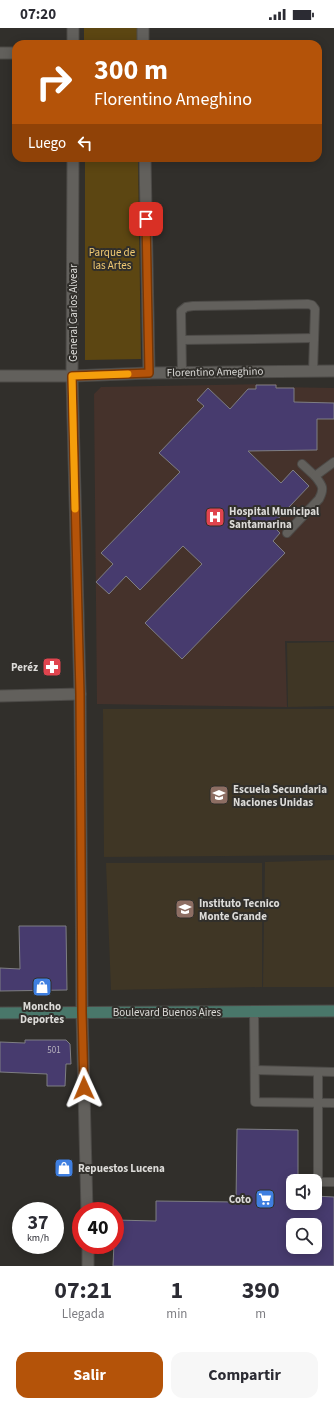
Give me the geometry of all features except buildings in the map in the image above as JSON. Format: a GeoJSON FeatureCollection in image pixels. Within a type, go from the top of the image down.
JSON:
{"type":"FeatureCollection","features":[{"type":"Feature","properties":{"kind":"main road","name":"Boulevard Buenos Aires"},"geometry":{"type":"LineString","coordinates":[[0,1013],[254,1012],[334,1010]]}},
{"type":"Feature","properties":{"kind":"street"},"geometry":{"type":"LineString","coordinates":[[73,28],[74,40]]}},
{"type":"Feature","properties":{"kind":"street"},"geometry":{"type":"LineString","coordinates":[[143,28],[143,40]]}},
{"type":"Feature","properties":{"kind":"street"},"geometry":{"type":"LineString","coordinates":[[0,53],[12,53]]}},
{"type":"Feature","properties":{"kind":"street","name":"General Carlos Alvear"},"geometry":{"type":"LineString","coordinates":[[73,162],[72,376],[80,694],[82,1012],[87,1202]]}},
{"type":"Feature","properties":{"kind":"street"},"geometry":{"type":"LineString","coordinates":[[145,162],[149,373]]}},
{"type":"Feature","properties":{"kind":"street","name":"Florentino Ameghino"},"geometry":{"type":"LineString","coordinates":[[0,376],[72,376],[182,372],[334,371]]}},
{"type":"Feature","properties":{"kind":"street"},"geometry":{"type":"LineString","coordinates":[[0,696],[80,694]]}},
{"type":"Feature","properties":{"kind":"street"},"geometry":{"type":"LineString","coordinates":[[88,1254],[88,1266]]}},
{"type":"Feature","properties":{"kind":"lane"},"geometry":{"type":"LineString","coordinates":[[182,372],[182,311],[186,308],[193,306],[308,304],[312,305],[315,309],[313,371]]}},
{"type":"Feature","properties":{"kind":"lane"},"geometry":{"type":"LineString","coordinates":[[182,340],[314,338]]}},
{"type":"Feature","properties":{"kind":"lane"},"geometry":{"type":"LineString","coordinates":[[315,476],[334,462]]}},
{"type":"Feature","properties":{"kind":"lane"},"geometry":{"type":"LineString","coordinates":[[287,532],[319,499],[322,492],[322,486],[315,476],[302,464]]}},
{"type":"Feature","properties":{"kind":"lane"},"geometry":{"type":"LineString","coordinates":[[254,1012],[255,1102],[334,1103]]}},
{"type":"Feature","properties":{"kind":"lane"},"geometry":{"type":"LineString","coordinates":[[255,1070],[334,1072]]}},
{"type":"Feature","properties":{"kind":"lane"},"geometry":{"type":"LineString","coordinates":[[318,1072],[318,1182],[334,1182]]}},
{"type":"Feature","properties":{"kind":"shaded area","name":"Hospital Municipal Santamarina"},"geometry":{"type":"Polygon","coordinates":[[[277,384],[277,387],[334,388],[334,641],[285,641],[287,707],[97,704],[94,394],[101,387],[277,384]]]}},
{"type":"Feature","properties":{"kind":"shaded area"},"geometry":{"type":"Polygon","coordinates":[[[334,642],[334,706],[288,707],[287,643],[334,642]]]}},
{"type":"Feature","properties":{"kind":"shaded area","name":"Escuela Secundaria Naciones Unidas"},"geometry":{"type":"Polygon","coordinates":[[[103,709],[334,709],[334,855],[104,857],[103,709]]]}},
{"type":"Feature","properties":{"kind":"shaded area"},"geometry":{"type":"Polygon","coordinates":[[[334,860],[334,987],[263,987],[265,862],[334,860]]]}},
{"type":"Feature","properties":{"kind":"shaded area","name":"Instituto Tecnico Monte Grande"},"geometry":{"type":"Polygon","coordinates":[[[106,863],[262,863],[262,987],[111,990],[106,863]]]}},
{"type":"Feature","properties":{"kind":"green space"},"geometry":{"type":"Polygon","coordinates":[[[84,28],[137,28],[137,40],[84,40],[84,28]]]}},
{"type":"Feature","properties":{"kind":"green space","name":"Parque de las Artes"},"geometry":{"type":"Polygon","coordinates":[[[85,162],[138,162],[141,359],[85,360],[85,162]]]}},
{"type":"Feature","properties":{"kind":"slow traffic"},"geometry":{"type":"LineString","coordinates":[[75,509],[72,376],[128,374]]}},
{"type":"Feature","properties":{"kind":"place","name":"Hospital Municipal Santamarina"},"geometry":{"type":"Point","coordinates":[215,517]}},
{"type":"Feature","properties":{"kind":"place","name":"Peréz"},"geometry":{"type":"Point","coordinates":[52,667]}},
{"type":"Feature","properties":{"kind":"place","name":"Escuela Secundaria Naciones Unidas"},"geometry":{"type":"Point","coordinates":[219,795]}},
{"type":"Feature","properties":{"kind":"place","name":"Instituto Tecnico Monte Grande"},"geometry":{"type":"Point","coordinates":[185,909]}},
{"type":"Feature","properties":{"kind":"place","name":"Moncho Deportes"},"geometry":{"type":"Point","coordinates":[42,987]}},
{"type":"Feature","properties":{"kind":"place","name":"Repuestos Lucena"},"geometry":{"type":"Point","coordinates":[64,1168]}},
{"type":"Feature","properties":{"kind":"place","name":"Coto"},"geometry":{"type":"Point","coordinates":[265,1199]}},
{"type":"Feature","properties":{"kind":"route"},"geometry":{"type":"LineString","coordinates":[[84,1088],[82,1012],[80,694],[72,376],[149,373],[146,219]]}}]}
